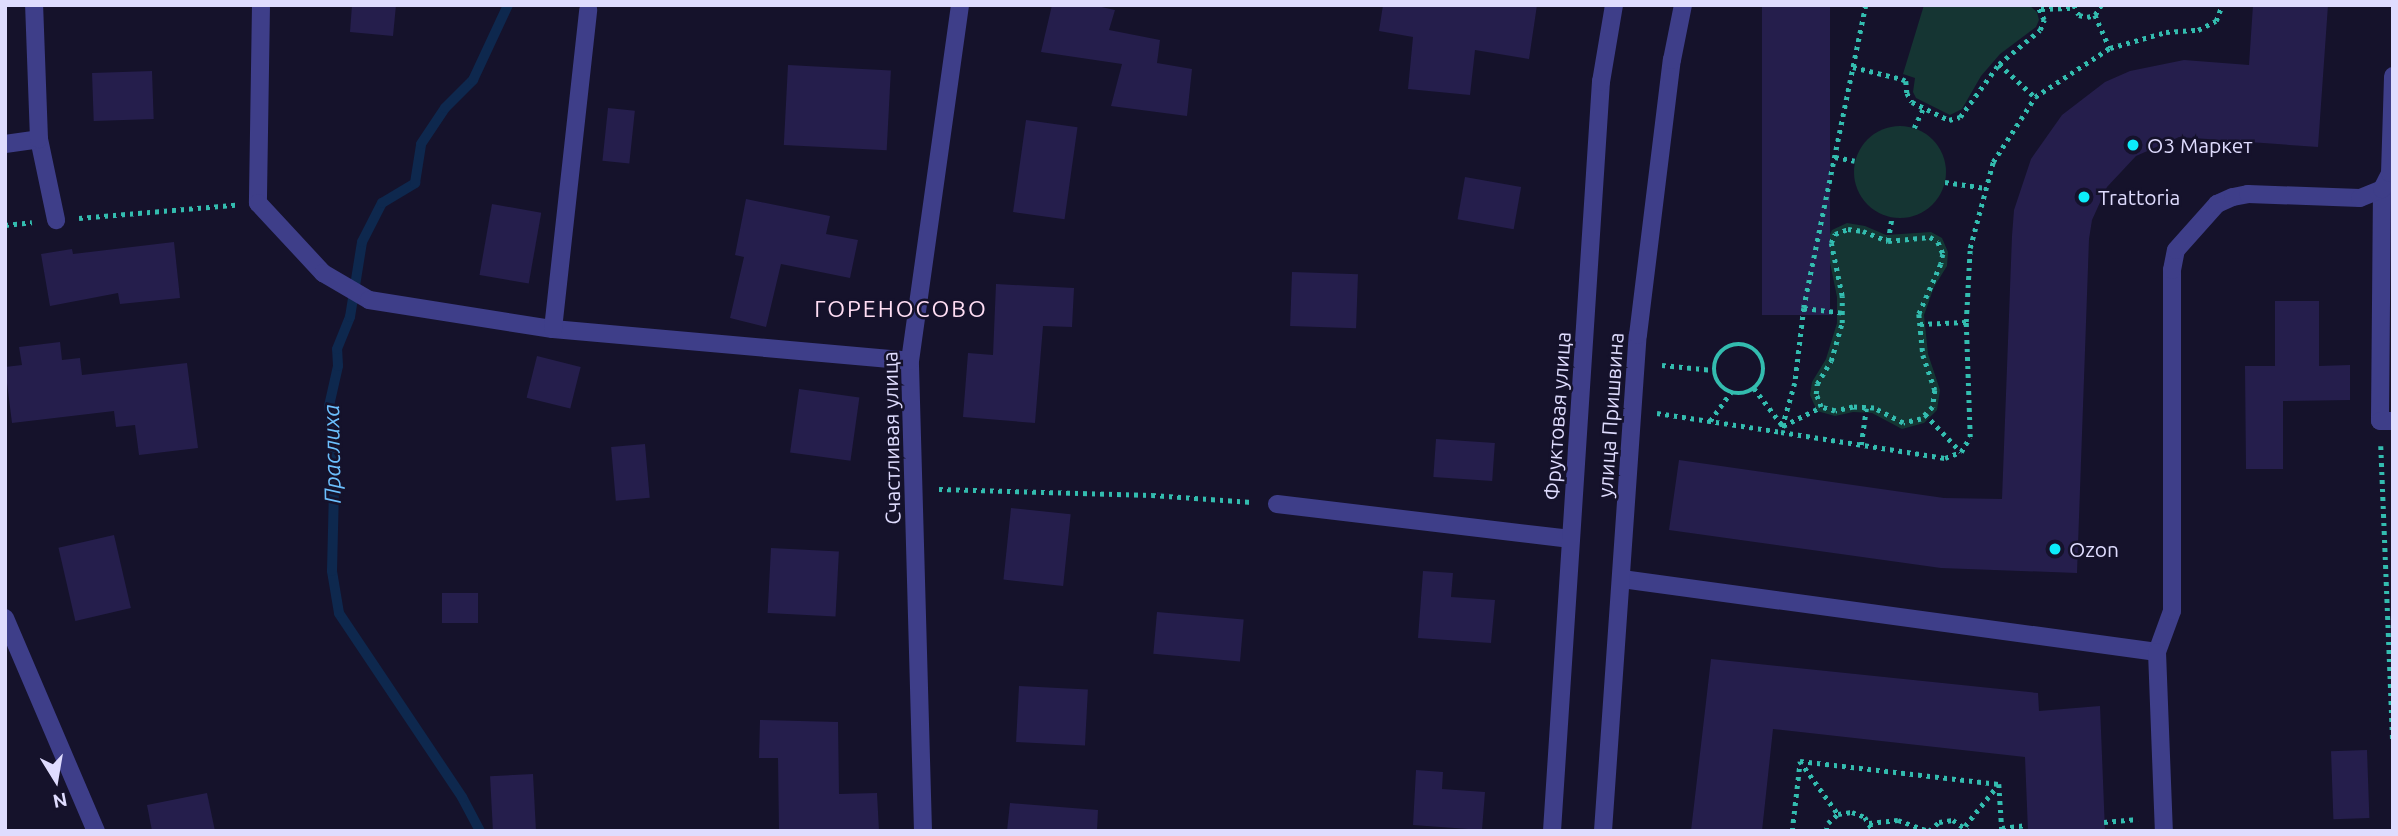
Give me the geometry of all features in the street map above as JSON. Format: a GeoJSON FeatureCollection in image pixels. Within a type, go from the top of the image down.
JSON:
{"type":"FeatureCollection","features":[{"type":"Feature","properties":{"kind":"street"},"geometry":{"type":"LineString","coordinates":[[34,5],[39,139],[56,220]]}},
{"type":"Feature","properties":{"kind":"street"},"geometry":{"type":"LineString","coordinates":[[261,5],[258,203],[323,274],[369,300],[554,328],[910,361]]}},
{"type":"Feature","properties":{"kind":"street","name":"Счастливая улица"},"geometry":{"type":"LineString","coordinates":[[923,831],[910,361],[960,5]]}},
{"type":"Feature","properties":{"kind":"street","name":"Фруктовая улица"},"geometry":{"type":"LineString","coordinates":[[1552,831],[1601,82],[1614,5]]}},
{"type":"Feature","properties":{"kind":"street","name":"улица Пришвина"},"geometry":{"type":"LineString","coordinates":[[1603,831],[1638,335],[1670,74],[1684,5]]}},
{"type":"Feature","properties":{"kind":"street"},"geometry":{"type":"LineString","coordinates":[[554,328],[589,10]]}},
{"type":"Feature","properties":{"kind":"street"},"geometry":{"type":"LineString","coordinates":[[2386,421],[2382,189],[2390,173],[2393,76]]}},
{"type":"Feature","properties":{"kind":"street"},"geometry":{"type":"LineString","coordinates":[[5,144],[39,139]]}},
{"type":"Feature","properties":{"kind":"street"},"geometry":{"type":"LineString","coordinates":[[2164,824],[2157,652],[2172,611],[2172,270],[2176,250],[2217,204],[2233,197],[2248,194],[2360,198],[2382,189]]}},
{"type":"Feature","properties":{"kind":"street"},"geometry":{"type":"LineString","coordinates":[[1277,504],[1572,539]]}},
{"type":"Feature","properties":{"kind":"street"},"geometry":{"type":"LineString","coordinates":[[1622,579],[2157,652]]}},
{"type":"Feature","properties":{"kind":"street"},"geometry":{"type":"LineString","coordinates":[[5,618],[96,831]]}},
{"type":"Feature","properties":{"kind":"path"},"geometry":{"type":"LineString","coordinates":[[1782,429],[1795,383],[1804,308],[1866,5]]}},
{"type":"Feature","properties":{"kind":"path"},"geometry":{"type":"LineString","coordinates":[[2095,15],[2101,5]]}},
{"type":"Feature","properties":{"kind":"path"},"geometry":{"type":"LineString","coordinates":[[1633,408],[1710,421],[1782,429],[1945,458],[1961,452],[1970,437],[1966,322],[1969,248],[1993,162],[2035,97],[2110,48],[2166,32],[2198,30],[2216,21],[2222,5]]}},
{"type":"Feature","properties":{"kind":"path"},"geometry":{"type":"LineString","coordinates":[[1853,67],[1906,81],[1907,93],[1912,102],[1949,120],[1960,117],[1999,64],[2040,30],[2044,20],[2039,7],[2074,6],[2079,15],[2095,15]]}},
{"type":"Feature","properties":{"kind":"path"},"geometry":{"type":"LineString","coordinates":[[2095,15],[2110,48]]}},
{"type":"Feature","properties":{"kind":"path"},"geometry":{"type":"LineString","coordinates":[[1999,64],[2035,97]]}},
{"type":"Feature","properties":{"kind":"path"},"geometry":{"type":"LineString","coordinates":[[1914,128],[1924,107]]}},
{"type":"Feature","properties":{"kind":"path"},"geometry":{"type":"LineString","coordinates":[[1835,157],[1855,161]]}},
{"type":"Feature","properties":{"kind":"path"},"geometry":{"type":"LineString","coordinates":[[1945,182],[1986,188]]}},
{"type":"Feature","properties":{"kind":"path"},"geometry":{"type":"LineString","coordinates":[[5,225],[258,203]]}},
{"type":"Feature","properties":{"kind":"path"},"geometry":{"type":"LineString","coordinates":[[1888,241],[1892,217]]}},
{"type":"Feature","properties":{"kind":"path"},"geometry":{"type":"LineString","coordinates":[[1782,429],[1821,407],[1835,411],[1874,408],[1903,423],[1925,414],[1933,407],[1935,390],[1923,355],[1919,314],[1941,264],[1943,254],[1938,242],[1930,237],[1888,241],[1863,231],[1848,229],[1835,234],[1832,243],[1842,296],[1842,313],[1831,361],[1817,384],[1816,394],[1821,407]]}},
{"type":"Feature","properties":{"kind":"path"},"geometry":{"type":"LineString","coordinates":[[1804,308],[1842,313]]}},
{"type":"Feature","properties":{"kind":"path"},"geometry":{"type":"LineString","coordinates":[[1920,324],[1966,322]]}},
{"type":"Feature","properties":{"kind":"path"},"geometry":{"type":"LineString","coordinates":[[1731,345],[1751,347],[1759,354],[1764,372],[1760,384],[1754,388],[1738,394],[1717,382],[1713,370],[1722,350],[1731,345]]}},
{"type":"Feature","properties":{"kind":"path"},"geometry":{"type":"LineString","coordinates":[[1659,364],[1713,370]]}},
{"type":"Feature","properties":{"kind":"path"},"geometry":{"type":"LineString","coordinates":[[1754,388],[1782,429]]}},
{"type":"Feature","properties":{"kind":"path"},"geometry":{"type":"LineString","coordinates":[[1710,421],[1731,392]]}},
{"type":"Feature","properties":{"kind":"path"},"geometry":{"type":"LineString","coordinates":[[1861,445],[1866,408]]}},
{"type":"Feature","properties":{"kind":"path"},"geometry":{"type":"LineString","coordinates":[[1925,414],[1961,452]]}},
{"type":"Feature","properties":{"kind":"path"},"geometry":{"type":"LineString","coordinates":[[2386,421],[2393,739]]}},
{"type":"Feature","properties":{"kind":"path"},"geometry":{"type":"LineString","coordinates":[[914,488],[1152,495],[1277,504]]}},
{"type":"Feature","properties":{"kind":"path"},"geometry":{"type":"LineString","coordinates":[[1800,761],[1998,784]]}},
{"type":"Feature","properties":{"kind":"path"},"geometry":{"type":"LineString","coordinates":[[1800,761],[1839,814]]}},
{"type":"Feature","properties":{"kind":"path"},"geometry":{"type":"LineString","coordinates":[[1792,831],[1800,761]]}},
{"type":"Feature","properties":{"kind":"path"},"geometry":{"type":"LineString","coordinates":[[1869,823],[1898,820],[1929,831],[1939,822],[1953,820],[1967,828],[1998,784]]}},
{"type":"Feature","properties":{"kind":"path"},"geometry":{"type":"LineString","coordinates":[[1998,784],[2002,829],[2027,825]]}},
{"type":"Feature","properties":{"kind":"path"},"geometry":{"type":"LineString","coordinates":[[1826,831],[1828,823],[1839,814],[1852,811],[1865,817],[1873,831]]}},
{"type":"Feature","properties":{"kind":"path"},"geometry":{"type":"LineString","coordinates":[[2104,822],[2164,824]]}},
{"type":"Feature","properties":{"kind":"green space"},"geometry":{"type":"Polygon","coordinates":[[[1924,5],[2029,5],[2037,12],[2039,20],[2036,27],[2000,54],[1981,76],[1962,109],[1950,115],[1916,98],[1913,92],[1915,78],[1903,74],[1924,5]]]}},
{"type":"Feature","properties":{"kind":"green space"},"geometry":{"type":"Polygon","coordinates":[[[1900,126],[1926,134],[1938,146],[1946,172],[1938,198],[1926,210],[1900,218],[1874,210],[1862,198],[1854,172],[1862,146],[1874,134],[1900,126]]]}},
{"type":"Feature","properties":{"kind":"green space"},"geometry":{"type":"Polygon","coordinates":[[[1847,223],[1865,226],[1886,235],[1931,232],[1942,238],[1948,252],[1947,266],[1934,287],[1924,315],[1928,354],[1940,390],[1937,410],[1924,423],[1902,429],[1872,413],[1853,412],[1835,416],[1817,411],[1810,395],[1812,382],[1826,359],[1837,323],[1837,297],[1826,243],[1832,230],[1847,223]]]}},
{"type":"Feature","properties":{"kind":"building"},"geometry":{"type":"Polygon","coordinates":[[[352,5],[396,5],[393,36],[350,32],[352,5]]]}},
{"type":"Feature","properties":{"kind":"building"},"geometry":{"type":"Polygon","coordinates":[[[1052,5],[1093,5],[1115,10],[1109,30],[1160,40],[1157,63],[1192,69],[1187,116],[1111,106],[1122,64],[1041,52],[1052,5]]]}},
{"type":"Feature","properties":{"kind":"building"},"geometry":{"type":"Polygon","coordinates":[[[1383,5],[1537,5],[1529,59],[1475,50],[1470,95],[1408,89],[1413,37],[1379,31],[1383,5]]]}},
{"type":"Feature","properties":{"kind":"building"},"geometry":{"type":"Polygon","coordinates":[[[1762,5],[1830,5],[1830,315],[1762,315],[1762,5]]]}},
{"type":"Feature","properties":{"kind":"building"},"geometry":{"type":"Polygon","coordinates":[[[2253,5],[2328,5],[2318,147],[2179,137],[2136,156],[2107,187],[2092,220],[2089,239],[2077,573],[1941,568],[1669,530],[1679,460],[1944,498],[2002,499],[2014,210],[2031,159],[2062,115],[2105,82],[2130,71],[2184,60],[2249,65],[2253,5]]]}},
{"type":"Feature","properties":{"kind":"building"},"geometry":{"type":"Polygon","coordinates":[[[788,65],[891,70],[887,150],[784,145],[788,65]]]}},
{"type":"Feature","properties":{"kind":"building"},"geometry":{"type":"Polygon","coordinates":[[[152,71],[154,119],[94,121],[92,73],[152,71]]]}},
{"type":"Feature","properties":{"kind":"building"},"geometry":{"type":"Polygon","coordinates":[[[608,108],[635,111],[629,164],[602,161],[608,108]]]}},
{"type":"Feature","properties":{"kind":"building"},"geometry":{"type":"Polygon","coordinates":[[[1026,120],[1077,127],[1065,219],[1013,212],[1026,120]]]}},
{"type":"Feature","properties":{"kind":"building"},"geometry":{"type":"Polygon","coordinates":[[[1465,177],[1521,187],[1514,229],[1458,219],[1465,177]]]}},
{"type":"Feature","properties":{"kind":"building"},"geometry":{"type":"Polygon","coordinates":[[[746,199],[830,216],[826,234],[858,240],[850,278],[781,264],[766,327],[730,318],[744,257],[735,255],[746,199]]]}},
{"type":"Feature","properties":{"kind":"building"},"geometry":{"type":"Polygon","coordinates":[[[492,204],[541,213],[529,284],[479,275],[492,204]]]}},
{"type":"Feature","properties":{"kind":"building"},"geometry":{"type":"Polygon","coordinates":[[[174,242],[180,298],[120,304],[118,293],[50,306],[41,254],[72,249],[73,254],[174,242]]]}},
{"type":"Feature","properties":{"kind":"building"},"geometry":{"type":"Polygon","coordinates":[[[1292,272],[1358,274],[1356,328],[1290,326],[1292,272]]]}},
{"type":"Feature","properties":{"kind":"building"},"geometry":{"type":"Polygon","coordinates":[[[996,284],[1074,288],[1072,327],[1043,326],[1035,423],[963,417],[968,353],[993,355],[996,284]]]}},
{"type":"Feature","properties":{"kind":"building"},"geometry":{"type":"Polygon","coordinates":[[[2275,301],[2319,301],[2319,366],[2350,365],[2350,400],[2283,401],[2283,469],[2246,469],[2245,366],[2275,366],[2275,301]]]}},
{"type":"Feature","properties":{"kind":"building"},"geometry":{"type":"Polygon","coordinates":[[[60,342],[62,360],[80,358],[82,375],[187,363],[198,448],[139,455],[135,425],[116,427],[114,411],[12,423],[5,367],[22,365],[19,347],[60,342]]]}},
{"type":"Feature","properties":{"kind":"building"},"geometry":{"type":"Polygon","coordinates":[[[537,356],[581,367],[570,409],[527,398],[537,356]]]}},
{"type":"Feature","properties":{"kind":"building"},"geometry":{"type":"Polygon","coordinates":[[[799,389],[859,397],[850,461],[790,452],[799,389]]]}},
{"type":"Feature","properties":{"kind":"building"},"geometry":{"type":"Polygon","coordinates":[[[1436,439],[1495,443],[1492,481],[1433,477],[1436,439]]]}},
{"type":"Feature","properties":{"kind":"building"},"geometry":{"type":"Polygon","coordinates":[[[645,444],[650,498],[616,501],[611,447],[645,444]]]}},
{"type":"Feature","properties":{"kind":"building"},"geometry":{"type":"Polygon","coordinates":[[[1011,508],[1071,514],[1063,586],[1003,580],[1011,508]]]}},
{"type":"Feature","properties":{"kind":"building"},"geometry":{"type":"Polygon","coordinates":[[[114,535],[131,608],[75,621],[58,548],[114,535]]]}},
{"type":"Feature","properties":{"kind":"building"},"geometry":{"type":"Polygon","coordinates":[[[771,548],[839,552],[836,616],[768,613],[771,548]]]}},
{"type":"Feature","properties":{"kind":"building"},"geometry":{"type":"Polygon","coordinates":[[[1423,571],[1453,573],[1451,597],[1495,600],[1491,643],[1418,638],[1423,571]]]}},
{"type":"Feature","properties":{"kind":"building"},"geometry":{"type":"Polygon","coordinates":[[[442,593],[478,593],[478,623],[442,623],[442,593]]]}},
{"type":"Feature","properties":{"kind":"building"},"geometry":{"type":"Polygon","coordinates":[[[1157,612],[1244,620],[1240,661],[1153,654],[1157,612]]]}},
{"type":"Feature","properties":{"kind":"building"},"geometry":{"type":"Polygon","coordinates":[[[1711,659],[2038,693],[2039,711],[2100,706],[2105,831],[2028,831],[2025,757],[1773,729],[1762,831],[1691,831],[1711,659]]]}},
{"type":"Feature","properties":{"kind":"building"},"geometry":{"type":"Polygon","coordinates":[[[1019,686],[1088,690],[1085,746],[1016,742],[1019,686]]]}},
{"type":"Feature","properties":{"kind":"building"},"geometry":{"type":"Polygon","coordinates":[[[760,720],[838,722],[839,794],[877,793],[879,831],[779,831],[778,758],[759,758],[760,720]]]}},
{"type":"Feature","properties":{"kind":"building"},"geometry":{"type":"Polygon","coordinates":[[[2367,750],[2369,818],[2333,819],[2331,751],[2367,750]]]}},
{"type":"Feature","properties":{"kind":"building"},"geometry":{"type":"Polygon","coordinates":[[[1416,770],[1443,772],[1442,789],[1485,792],[1482,830],[1413,825],[1416,770]]]}},
{"type":"Feature","properties":{"kind":"building"},"geometry":{"type":"Polygon","coordinates":[[[533,774],[536,829],[493,831],[490,776],[533,774]]]}},
{"type":"Feature","properties":{"kind":"building"},"geometry":{"type":"Polygon","coordinates":[[[207,793],[215,831],[152,831],[147,805],[207,793]]]}},
{"type":"Feature","properties":{"kind":"building"},"geometry":{"type":"Polygon","coordinates":[[[1010,803],[1098,810],[1097,831],[1007,831],[1010,803]]]}},
{"type":"Feature","properties":{"kind":"waterway","name":"Праслиха"},"geometry":{"type":"LineString","coordinates":[[480,831],[462,797],[339,613],[332,571],[335,447],[329,406],[338,366],[337,349],[350,317],[362,242],[382,203],[415,183],[421,144],[445,108],[473,80],[508,5]]}},
{"type":"Feature","properties":{"kind":"place","name":"О3 Маркет"},"geometry":{"type":"Point","coordinates":[2133,145]}},
{"type":"Feature","properties":{"kind":"place","name":"Trattoria"},"geometry":{"type":"Point","coordinates":[2084,197]}},
{"type":"Feature","properties":{"kind":"place","name":"Ozon"},"geometry":{"type":"Point","coordinates":[2055,549]}},
{"type":"Feature","properties":{"kind":"district","name":"ГОРЕНОСОВО"},"geometry":{"type":"Point","coordinates":[901,309]}}]}
